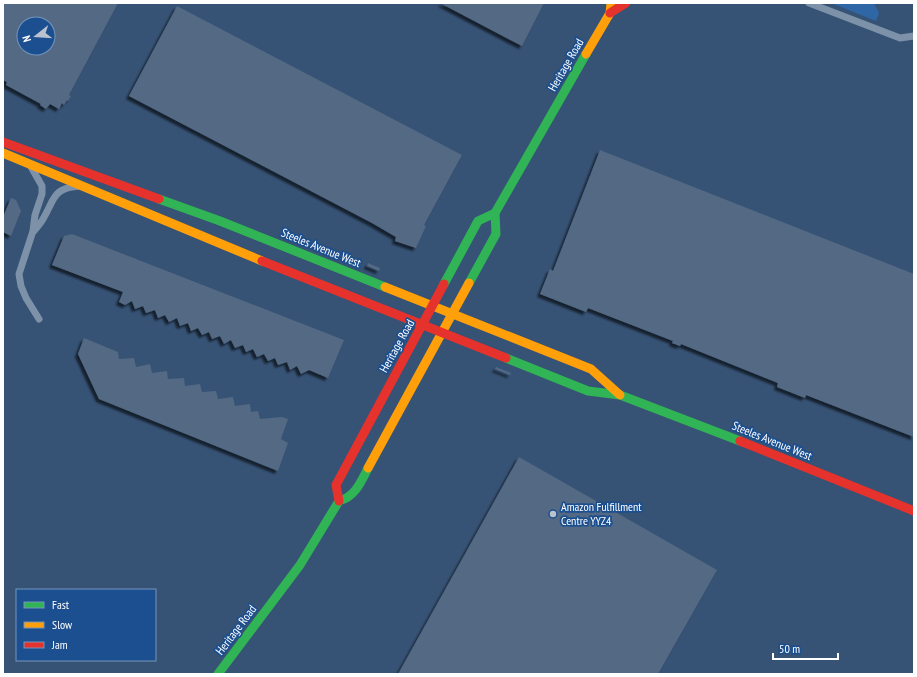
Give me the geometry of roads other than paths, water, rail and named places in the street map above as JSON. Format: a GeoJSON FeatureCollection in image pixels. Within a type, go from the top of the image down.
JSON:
{"type":"FeatureCollection","features":[{"type":"Feature","properties":{"kind":"main road","name":"Heritage Road"},"geometry":{"type":"LineString","coordinates":[[218,674],[300,565],[339,501],[351,496],[355,491],[387,436],[496,234],[495,213],[610,13],[611,3]]}},
{"type":"Feature","properties":{"kind":"main road","name":"Heritage Road"},"geometry":{"type":"LineString","coordinates":[[610,13],[626,3]]}},
{"type":"Feature","properties":{"kind":"main road","name":"Steeles Avenue West"},"geometry":{"type":"LineString","coordinates":[[3,142],[220,221],[591,369],[620,395]]}},
{"type":"Feature","properties":{"kind":"main road","name":"Steeles Avenue West"},"geometry":{"type":"LineString","coordinates":[[3,152],[204,238],[588,391],[620,395],[689,420],[914,510]]}},
{"type":"Feature","properties":{"kind":"main road","name":"Heritage Road"},"geometry":{"type":"LineString","coordinates":[[339,501],[336,485],[478,221],[495,213]]}},
{"type":"Feature","properties":{"kind":"street"},"geometry":{"type":"LineString","coordinates":[[809,3],[900,38],[914,36]]}},
{"type":"Feature","properties":{"kind":"street"},"geometry":{"type":"LineString","coordinates":[[28,163],[42,186],[42,200],[36,215],[34,231],[19,274],[21,286],[26,298],[39,319]]}},
{"type":"Feature","properties":{"kind":"street"},"geometry":{"type":"LineString","coordinates":[[34,231],[44,218],[57,193],[70,187],[83,186]]}},
{"type":"Feature","properties":{"kind":"place","name":"Amazon Fulfillment Centre YYZ4"},"geometry":{"type":"Point","coordinates":[553,514]}}]}
